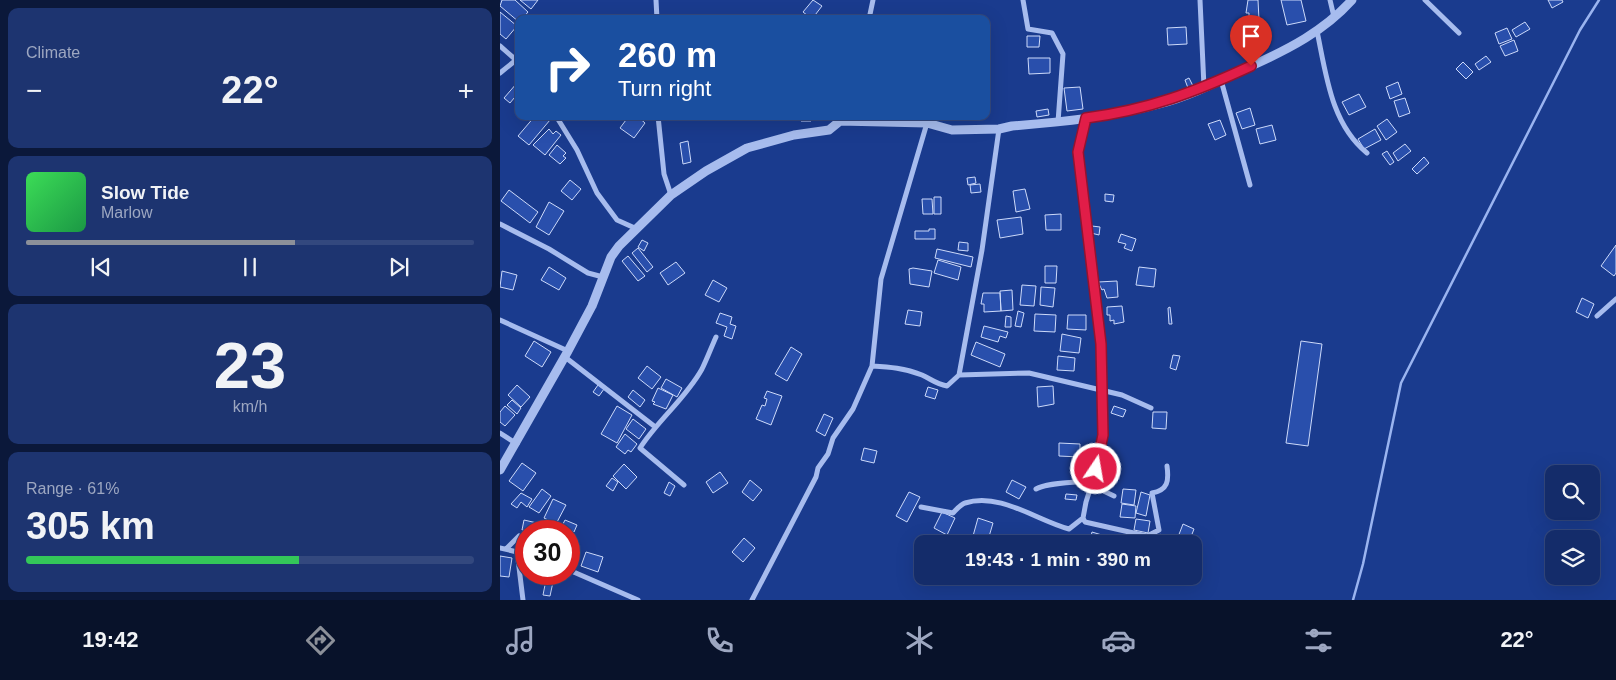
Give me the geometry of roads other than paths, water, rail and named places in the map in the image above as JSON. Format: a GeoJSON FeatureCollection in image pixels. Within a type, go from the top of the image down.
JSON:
{"type":"FeatureCollection","features":[{"type":"Feature","properties":{"kind":"street"},"geometry":{"type":"LineString","coordinates":[[656,0],[657,15]]}},
{"type":"Feature","properties":{"kind":"street"},"geometry":{"type":"LineString","coordinates":[[870,15],[873,0]]}},
{"type":"Feature","properties":{"kind":"street"},"geometry":{"type":"LineString","coordinates":[[1022,0],[1028,29],[1052,33],[1063,54],[1058,122]]}},
{"type":"Feature","properties":{"kind":"street"},"geometry":{"type":"LineString","coordinates":[[1200,0],[1204,87]]}},
{"type":"Feature","properties":{"kind":"street"},"geometry":{"type":"LineString","coordinates":[[1330,0],[1334,17]]}},
{"type":"Feature","properties":{"kind":"street"},"geometry":{"type":"LineString","coordinates":[[857,120],[926,124],[952,130],[999,129],[1116,114],[1161,104],[1221,80],[1293,47],[1317,31],[1352,0]]}},
{"type":"Feature","properties":{"kind":"street"},"geometry":{"type":"LineString","coordinates":[[1425,0],[1458,33]]}},
{"type":"Feature","properties":{"kind":"street"},"geometry":{"type":"LineString","coordinates":[[1317,31],[1330,91],[1341,119],[1356,144],[1367,153]]}},
{"type":"Feature","properties":{"kind":"street"},"geometry":{"type":"LineString","coordinates":[[500,46],[515,60]]}},
{"type":"Feature","properties":{"kind":"street"},"geometry":{"type":"LineString","coordinates":[[500,73],[515,63]]}},
{"type":"Feature","properties":{"kind":"street"},"geometry":{"type":"LineString","coordinates":[[1221,80],[1250,186]]}},
{"type":"Feature","properties":{"kind":"street"},"geometry":{"type":"LineString","coordinates":[[921,507],[953,513],[964,503],[995,500],[1048,524],[1069,530],[1083,518],[1100,458],[1103,435],[1101,344],[1078,152],[1086,118]]}},
{"type":"Feature","properties":{"kind":"street"},"geometry":{"type":"LineString","coordinates":[[558,120],[577,150],[597,193],[618,220],[637,229]]}},
{"type":"Feature","properties":{"kind":"street"},"geometry":{"type":"LineString","coordinates":[[658,120],[664,174],[671,195]]}},
{"type":"Feature","properties":{"kind":"street"},"geometry":{"type":"LineString","coordinates":[[500,470],[517,444],[592,306],[611,257],[637,229],[671,195],[706,171],[747,148],[794,135],[829,130],[839,120]]}},
{"type":"Feature","properties":{"kind":"street"},"geometry":{"type":"LineString","coordinates":[[752,600],[816,476],[818,468],[828,454],[833,438],[853,409],[872,366],[881,279],[926,124]]}},
{"type":"Feature","properties":{"kind":"street"},"geometry":{"type":"LineString","coordinates":[[872,366],[896,367],[922,375],[937,384],[947,386],[959,375],[982,250],[999,129]]}},
{"type":"Feature","properties":{"kind":"street"},"geometry":{"type":"LineString","coordinates":[[500,224],[549,249],[588,273],[603,277]]}},
{"type":"Feature","properties":{"kind":"street"},"geometry":{"type":"LineString","coordinates":[[1597,316],[1616,299]]}},
{"type":"Feature","properties":{"kind":"street"},"geometry":{"type":"LineString","coordinates":[[500,320],[566,354],[654,426]]}},
{"type":"Feature","properties":{"kind":"street"},"geometry":{"type":"LineString","coordinates":[[684,485],[640,448],[654,426],[679,400],[701,370],[716,337]]}},
{"type":"Feature","properties":{"kind":"street"},"geometry":{"type":"LineString","coordinates":[[959,375],[1029,373],[1122,395],[1151,408]]}},
{"type":"Feature","properties":{"kind":"street"},"geometry":{"type":"LineString","coordinates":[[500,434],[517,444]]}},
{"type":"Feature","properties":{"kind":"street"},"geometry":{"type":"LineString","coordinates":[[1083,518],[1085,522],[1091,524],[1147,536],[1159,530],[1152,493],[1166,488],[1167,466]]}},
{"type":"Feature","properties":{"kind":"street"},"geometry":{"type":"LineString","coordinates":[[1036,489],[1045,484],[1092,483],[1114,496]]}},
{"type":"Feature","properties":{"kind":"street"},"geometry":{"type":"LineString","coordinates":[[503,548],[515,539]]}},
{"type":"Feature","properties":{"kind":"street"},"geometry":{"type":"LineString","coordinates":[[580,575],[638,600]]}},
{"type":"Feature","properties":{"kind":"street"},"geometry":{"type":"LineString","coordinates":[[521,585],[523,600]]}},
{"type":"Feature","properties":{"kind":"waterway"},"geometry":{"type":"LineString","coordinates":[[1353,600],[1363,564],[1401,383],[1580,30],[1599,0]]}}]}
